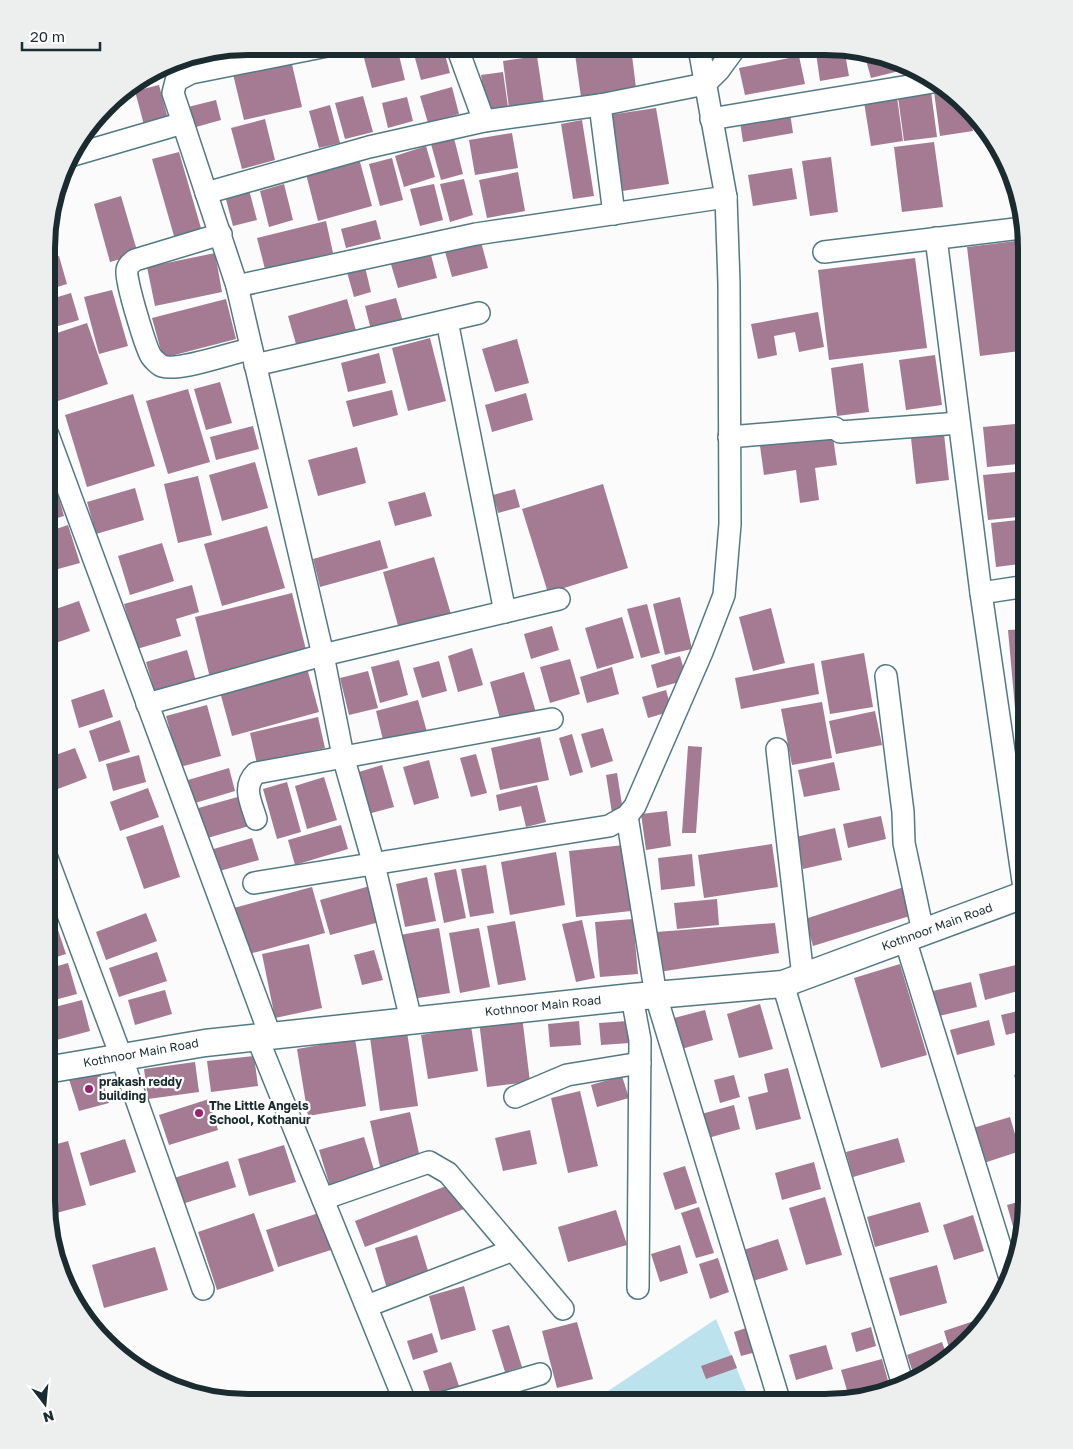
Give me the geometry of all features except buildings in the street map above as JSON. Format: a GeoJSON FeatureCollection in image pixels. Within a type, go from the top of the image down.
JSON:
{"type":"FeatureCollection","features":[{"type":"Feature","properties":{"kind":"street"},"geometry":{"type":"LineString","coordinates":[[262,55],[189,65],[176,81],[173,93],[237,286],[323,655],[343,756],[374,865],[411,1020]]}},
{"type":"Feature","properties":{"kind":"street"},"geometry":{"type":"LineString","coordinates":[[460,55],[484,121]]}},
{"type":"Feature","properties":{"kind":"street"},"geometry":{"type":"LineString","coordinates":[[254,883],[609,826],[627,816],[635,806],[702,652],[724,595],[730,524],[729,283],[726,197],[711,118],[712,77],[702,55]]}},
{"type":"Feature","properties":{"kind":"street"},"geometry":{"type":"LineString","coordinates":[[206,193],[369,146],[484,121],[600,105],[712,77],[729,55]]}},
{"type":"Feature","properties":{"kind":"street"},"geometry":{"type":"LineString","coordinates":[[711,118],[927,84]]}},
{"type":"Feature","properties":{"kind":"street"},"geometry":{"type":"LineString","coordinates":[[600,105],[614,214]]}},
{"type":"Feature","properties":{"kind":"street"},"geometry":{"type":"LineString","coordinates":[[80,153],[183,124]]}},
{"type":"Feature","properties":{"kind":"street"},"geometry":{"type":"LineString","coordinates":[[237,286],[476,234],[726,197]]}},
{"type":"Feature","properties":{"kind":"street"},"geometry":{"type":"LineString","coordinates":[[824,252],[1017,229]]}},
{"type":"Feature","properties":{"kind":"street"},"geometry":{"type":"LineString","coordinates":[[221,234],[135,260],[129,265],[126,272],[133,302],[150,355],[161,366],[179,368],[229,353],[253,358],[447,321],[479,313]]}},
{"type":"Feature","properties":{"kind":"street"},"geometry":{"type":"LineString","coordinates":[[936,238],[981,593],[1018,843]]}},
{"type":"Feature","properties":{"kind":"street"},"geometry":{"type":"LineString","coordinates":[[447,321],[505,612]]}},
{"type":"Feature","properties":{"kind":"street"},"geometry":{"type":"LineString","coordinates":[[729,437],[835,428],[840,432],[959,423]]}},
{"type":"Feature","properties":{"kind":"street"},"geometry":{"type":"LineString","coordinates":[[55,454],[148,704],[263,1036],[323,1199],[402,1394]]}},
{"type":"Feature","properties":{"kind":"street"},"geometry":{"type":"LineString","coordinates":[[981,593],[1018,587]]}},
{"type":"Feature","properties":{"kind":"street"},"geometry":{"type":"LineString","coordinates":[[148,704],[323,655],[559,600]]}},
{"type":"Feature","properties":{"kind":"street"},"geometry":{"type":"LineString","coordinates":[[886,676],[903,812],[904,843],[914,936],[1007,1266]]}},
{"type":"Feature","properties":{"kind":"street"},"geometry":{"type":"LineString","coordinates":[[256,819],[247,789],[248,781],[256,773],[552,719]]}},
{"type":"Feature","properties":{"kind":"street"},"geometry":{"type":"LineString","coordinates":[[777,749],[793,980],[900,1378]]}},
{"type":"Feature","properties":{"kind":"street"},"geometry":{"type":"LineString","coordinates":[[627,816],[644,997],[640,1040],[638,1288]]}},
{"type":"Feature","properties":{"kind":"street"},"geometry":{"type":"LineString","coordinates":[[55,879],[121,1056],[203,1289]]}},
{"type":"Feature","properties":{"kind":"street","name":"Kothnoor Main Road"},"geometry":{"type":"LineString","coordinates":[[55,1068],[121,1056],[263,1036],[793,980],[1018,900]]}},
{"type":"Feature","properties":{"kind":"street"},"geometry":{"type":"LineString","coordinates":[[644,997],[777,1394]]}},
{"type":"Feature","properties":{"kind":"street"},"geometry":{"type":"LineString","coordinates":[[515,1097],[567,1075],[640,1063]]}},
{"type":"Feature","properties":{"kind":"street"},"geometry":{"type":"LineString","coordinates":[[323,1199],[429,1162],[448,1173],[563,1309]]}},
{"type":"Feature","properties":{"kind":"street"},"geometry":{"type":"LineString","coordinates":[[367,1306],[513,1250]]}},
{"type":"Feature","properties":{"kind":"street"},"geometry":{"type":"LineString","coordinates":[[472,1394],[540,1374]]}},
{"type":"Feature","properties":{"kind":"shaded area"},"geometry":{"type":"Polygon","coordinates":[[[716,1319],[747,1394],[604,1394],[716,1319]]]}},
{"type":"Feature","properties":{"kind":"place","name":"prakash reddy building"},"geometry":{"type":"Point","coordinates":[89,1089]}},
{"type":"Feature","properties":{"kind":"place","name":"The Little Angels School, Kothanur"},"geometry":{"type":"Point","coordinates":[199,1113]}}]}
